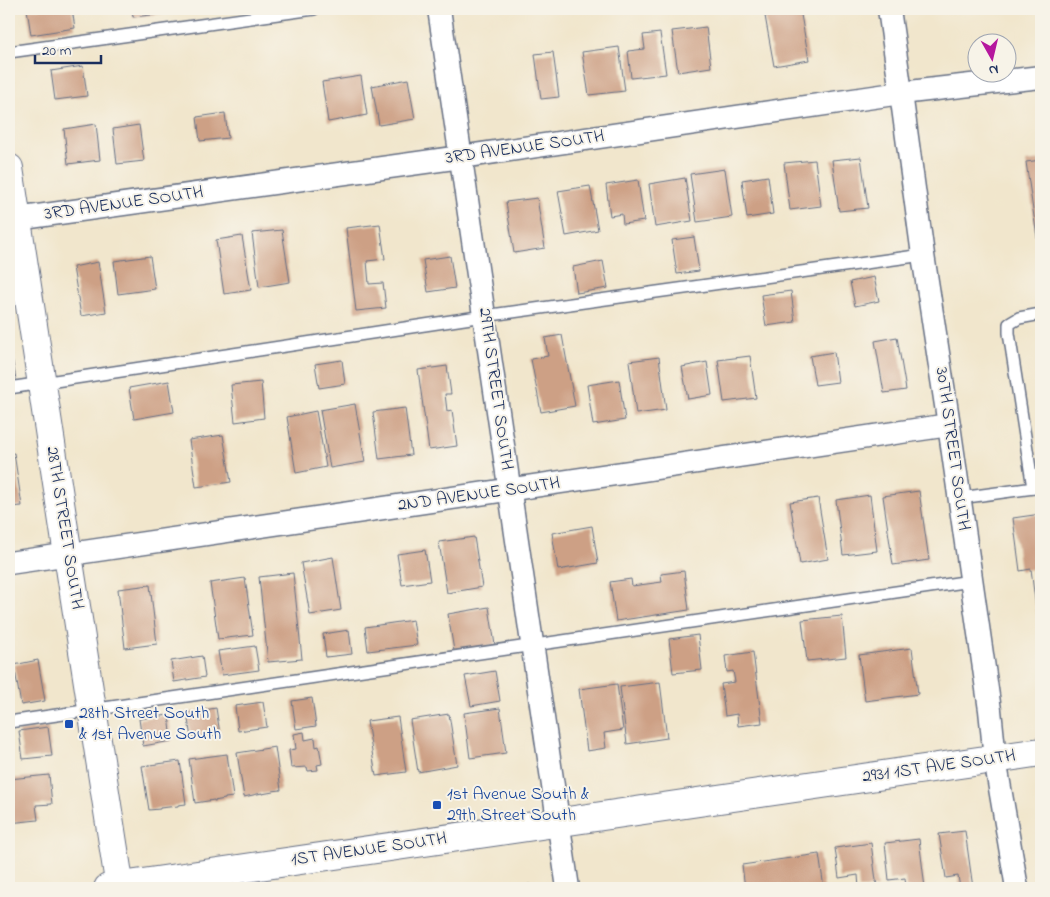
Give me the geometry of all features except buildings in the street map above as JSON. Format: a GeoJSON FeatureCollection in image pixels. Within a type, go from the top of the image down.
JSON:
{"type":"FeatureCollection","features":[{"type":"Feature","properties":{"kind":"main road","name":"28TH STREET SOUTH"},"geometry":{"type":"LineString","coordinates":[[9,168],[13,219],[42,383],[92,709],[116,888]]}},
{"type":"Feature","properties":{"kind":"main road","name":"2931 1ST AVE SOUTH"},"geometry":{"type":"LineString","coordinates":[[837,782],[1041,752]]}},
{"type":"Feature","properties":{"kind":"main road","name":"1ST AVENUE SOUTH"},"geometry":{"type":"LineString","coordinates":[[116,888],[837,782]]}},
{"type":"Feature","properties":{"kind":"street","name":"29TH STREET SOUTH"},"geometry":{"type":"LineString","coordinates":[[439,9],[568,888]]}},
{"type":"Feature","properties":{"kind":"street","name":"30TH STREET SOUTH"},"geometry":{"type":"LineString","coordinates":[[889,9],[990,710],[995,759],[1017,888]]}},
{"type":"Feature","properties":{"kind":"street","name":"3RD AVENUE SOUTH"},"geometry":{"type":"LineString","coordinates":[[13,219],[461,157],[901,93],[1041,77]]}},
{"type":"Feature","properties":{"kind":"street","name":"2ND AVENUE SOUTH"},"geometry":{"type":"LineString","coordinates":[[9,563],[949,425]]}},
{"type":"Feature","properties":{"kind":"lane"},"geometry":{"type":"LineString","coordinates":[[9,52],[314,9]]}},
{"type":"Feature","properties":{"kind":"lane"},"geometry":{"type":"LineString","coordinates":[[9,388],[484,316],[923,255]]}},
{"type":"Feature","properties":{"kind":"lane"},"geometry":{"type":"LineString","coordinates":[[960,498],[1037,488],[1008,333],[1009,324],[1019,318],[1041,314]]}},
{"type":"Feature","properties":{"kind":"lane"},"geometry":{"type":"LineString","coordinates":[[9,722],[971,581]]}},
{"type":"Feature","properties":{"kind":"place","name":"28th Street South & 1st Avenue South"},"geometry":{"type":"Point","coordinates":[69,724]}},
{"type":"Feature","properties":{"kind":"place","name":"1st Avenue South & 29th Street South"},"geometry":{"type":"Point","coordinates":[437,805]}}]}
